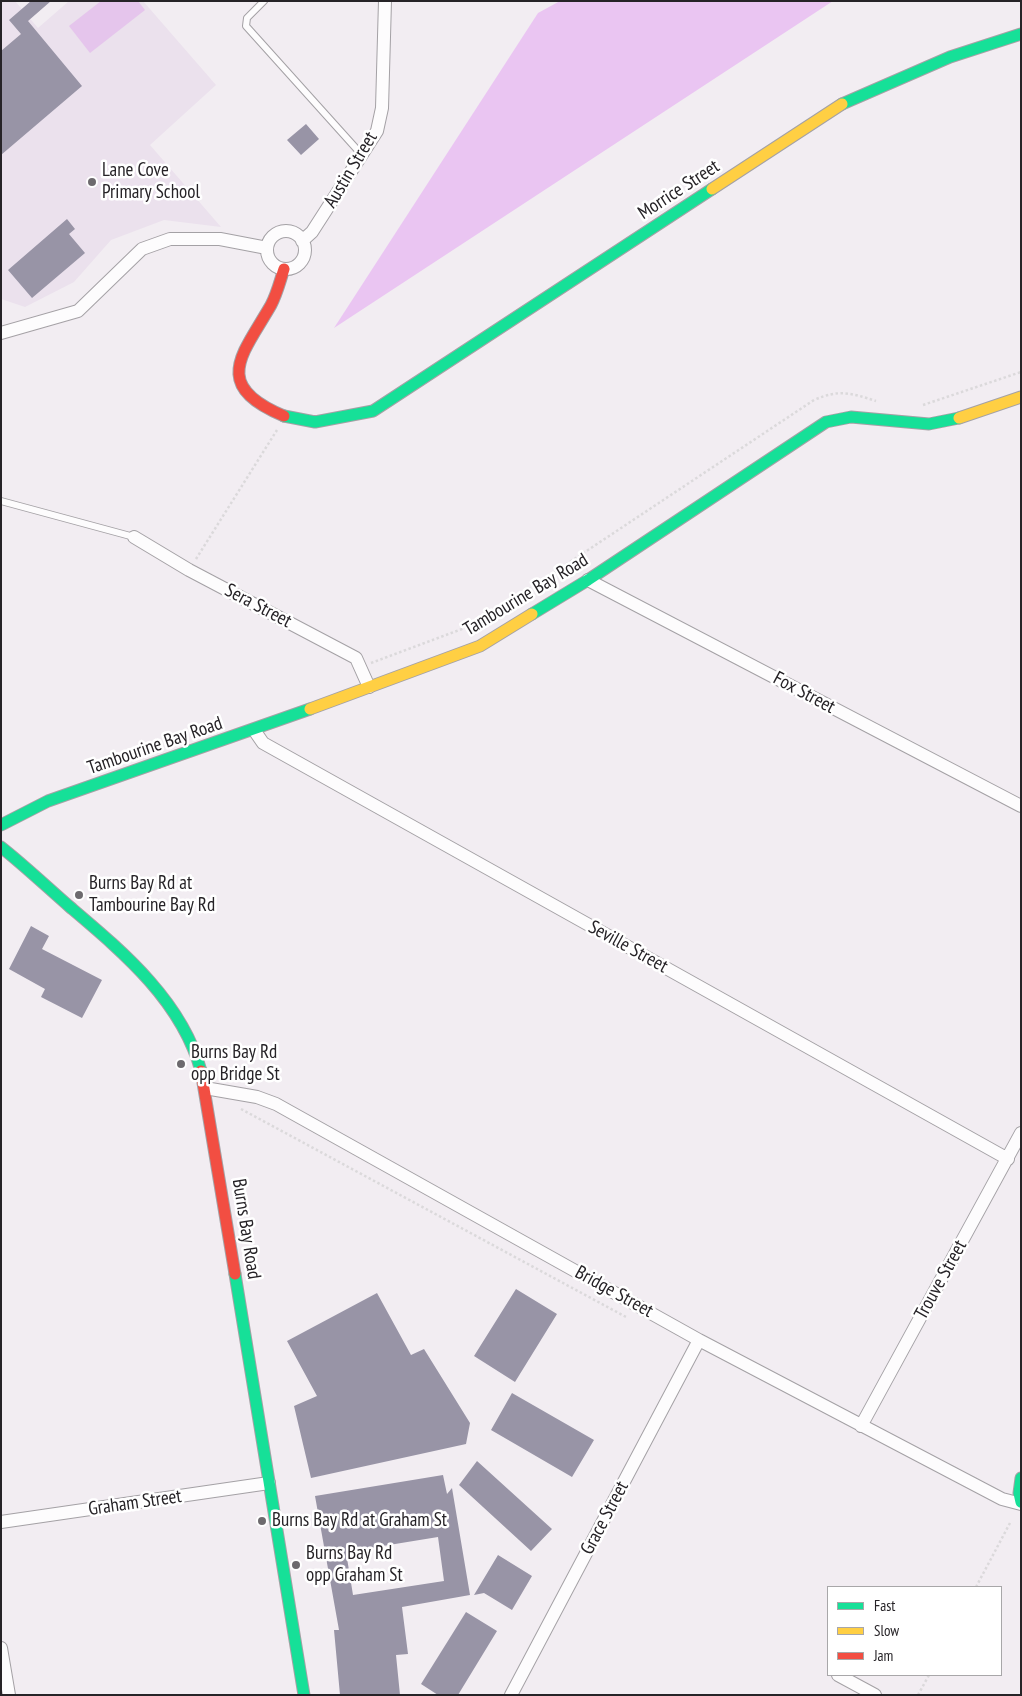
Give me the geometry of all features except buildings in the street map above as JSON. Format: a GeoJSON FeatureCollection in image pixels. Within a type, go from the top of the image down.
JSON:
{"type":"FeatureCollection","features":[{"type":"Feature","properties":{"kind":"street","name":"Austin Street"},"geometry":{"type":"LineString","coordinates":[[302,241],[312,232],[363,156],[377,131],[382,108],[385,1]]}},
{"type":"Feature","properties":{"kind":"street","name":"Morrice Street"},"geometry":{"type":"LineString","coordinates":[[285,416],[310,422],[373,411],[843,104],[950,57],[1021,34]]}},
{"type":"Feature","properties":{"kind":"street"},"geometry":{"type":"LineString","coordinates":[[282,232],[294,233],[302,241],[304,252],[300,263],[295,267],[284,269],[272,264],[267,248],[272,238],[282,232]]}},
{"type":"Feature","properties":{"kind":"street"},"geometry":{"type":"LineString","coordinates":[[1,334],[78,311],[142,249],[170,239],[220,239],[267,248]]}},
{"type":"Feature","properties":{"kind":"street"},"geometry":{"type":"LineString","coordinates":[[284,269],[272,303],[238,363],[242,385],[250,396],[257,403],[285,416]]}},
{"type":"Feature","properties":{"kind":"street","name":"Tambourine Bay Road"},"geometry":{"type":"LineString","coordinates":[[1,825],[48,801],[254,730],[480,646],[588,580],[826,422],[852,417],[929,424],[963,417],[1021,397]]}},
{"type":"Feature","properties":{"kind":"street","name":"Sera Street"},"geometry":{"type":"LineString","coordinates":[[134,538],[189,570],[356,658],[369,687]]}},
{"type":"Feature","properties":{"kind":"street","name":"Fox Street"},"geometry":{"type":"LineString","coordinates":[[588,580],[1021,806]]}},
{"type":"Feature","properties":{"kind":"street","name":"Seville Street"},"geometry":{"type":"LineString","coordinates":[[254,730],[263,744],[1008,1159]]}},
{"type":"Feature","properties":{"kind":"street","name":"Burns Bay Road"},"geometry":{"type":"LineString","coordinates":[[1,847],[100,933],[158,989],[175,1011],[194,1047],[206,1088],[304,1695]]}},
{"type":"Feature","properties":{"kind":"street","name":"Bridge Street"},"geometry":{"type":"LineString","coordinates":[[206,1088],[257,1097],[276,1104],[699,1340],[1002,1499],[1021,1503]]}},
{"type":"Feature","properties":{"kind":"street","name":"Trouve Street"},"geometry":{"type":"LineString","coordinates":[[861,1426],[1021,1134]]}},
{"type":"Feature","properties":{"kind":"street","name":"Grace Street"},"geometry":{"type":"LineString","coordinates":[[511,1695],[699,1340]]}},
{"type":"Feature","properties":{"kind":"street"},"geometry":{"type":"LineString","coordinates":[[1021,1478],[1019,1493],[1021,1503]]}},
{"type":"Feature","properties":{"kind":"street","name":"Graham Street"},"geometry":{"type":"LineString","coordinates":[[1,1522],[269,1484]]}},
{"type":"Feature","properties":{"kind":"street"},"geometry":{"type":"LineString","coordinates":[[1,1648],[9,1695]]}},
{"type":"Feature","properties":{"kind":"street"},"geometry":{"type":"LineString","coordinates":[[840,1676],[875,1695]]}},
{"type":"Feature","properties":{"kind":"lane"},"geometry":{"type":"LineString","coordinates":[[264,1],[247,18],[246,26],[363,156]]}},
{"type":"Feature","properties":{"kind":"lane"},"geometry":{"type":"LineString","coordinates":[[1,501],[134,538]]}},
{"type":"Feature","properties":{"kind":"path"},"geometry":{"type":"LineString","coordinates":[[189,570],[285,416]]}},
{"type":"Feature","properties":{"kind":"path"},"geometry":{"type":"LineString","coordinates":[[240,1109],[613,1310]]}},
{"type":"Feature","properties":{"kind":"path"},"geometry":{"type":"LineString","coordinates":[[977,1586],[1010,1523]]}},
{"type":"Feature","properties":{"kind":"path"},"geometry":{"type":"LineString","coordinates":[[918,1695],[928,1676]]}},
{"type":"Feature","properties":{"kind":"shaded area","name":"Lane Cove Primary School"},"geometry":{"type":"Polygon","coordinates":[[[1,1],[15,1],[38,28],[69,1],[143,1],[216,85],[150,145],[221,227],[164,220],[111,240],[74,282],[25,307],[1,299],[1,1]]]}},
{"type":"Feature","properties":{"kind":"shaded area"},"geometry":{"type":"Polygon","coordinates":[[[101,1],[138,1],[145,10],[90,53],[69,26],[101,1]]]}},
{"type":"Feature","properties":{"kind":"shaded area"},"geometry":{"type":"Polygon","coordinates":[[[560,1],[833,1],[334,328],[538,13],[560,1]]]}},
{"type":"Feature","properties":{"kind":"traffic: fast"},"geometry":{"type":"LineString","coordinates":[[842,104],[950,57],[1021,34]]}},
{"type":"Feature","properties":{"kind":"traffic: fast"},"geometry":{"type":"LineString","coordinates":[[284,416],[315,422],[373,411],[712,189]]}},
{"type":"Feature","properties":{"kind":"traffic: fast"},"geometry":{"type":"LineString","coordinates":[[532,614],[588,580],[826,422],[851,417],[929,424],[959,418]]}},
{"type":"Feature","properties":{"kind":"traffic: fast"},"geometry":{"type":"LineString","coordinates":[[1,825],[48,801],[310,709]]}},
{"type":"Feature","properties":{"kind":"traffic: fast"},"geometry":{"type":"LineString","coordinates":[[1,847],[130,960],[148,980],[180,1022],[192,1046],[201,1071]]}},
{"type":"Feature","properties":{"kind":"traffic: fast"},"geometry":{"type":"LineString","coordinates":[[235,1274],[304,1695]]}},
{"type":"Feature","properties":{"kind":"traffic: fast"},"geometry":{"type":"LineString","coordinates":[[1021,1478],[1019,1493],[1021,1502]]}},
{"type":"Feature","properties":{"kind":"traffic: slow"},"geometry":{"type":"LineString","coordinates":[[712,189],[842,104]]}},
{"type":"Feature","properties":{"kind":"traffic: slow"},"geometry":{"type":"LineString","coordinates":[[959,418],[1021,397]]}},
{"type":"Feature","properties":{"kind":"traffic: slow"},"geometry":{"type":"LineString","coordinates":[[310,709],[480,646],[532,614]]}},
{"type":"Feature","properties":{"kind":"traffic: jam"},"geometry":{"type":"LineString","coordinates":[[284,269],[273,301],[243,353],[239,367],[240,380],[247,392],[261,404],[284,416]]}},
{"type":"Feature","properties":{"kind":"traffic: jam"},"geometry":{"type":"LineString","coordinates":[[201,1071],[235,1274]]}},
{"type":"Feature","properties":{"kind":"place","name":"Lane Cove Primary School"},"geometry":{"type":"Point","coordinates":[92,182]}},
{"type":"Feature","properties":{"kind":"place","name":"Burns Bay Rd at Tambourine Bay Rd"},"geometry":{"type":"Point","coordinates":[79,895]}},
{"type":"Feature","properties":{"kind":"place","name":"Burns Bay Rd opp Bridge St"},"geometry":{"type":"Point","coordinates":[181,1064]}},
{"type":"Feature","properties":{"kind":"place","name":"Burns Bay Rd at Graham St"},"geometry":{"type":"Point","coordinates":[262,1521]}},
{"type":"Feature","properties":{"kind":"place","name":"Burns Bay Rd opp Graham St"},"geometry":{"type":"Point","coordinates":[296,1565]}}]}
